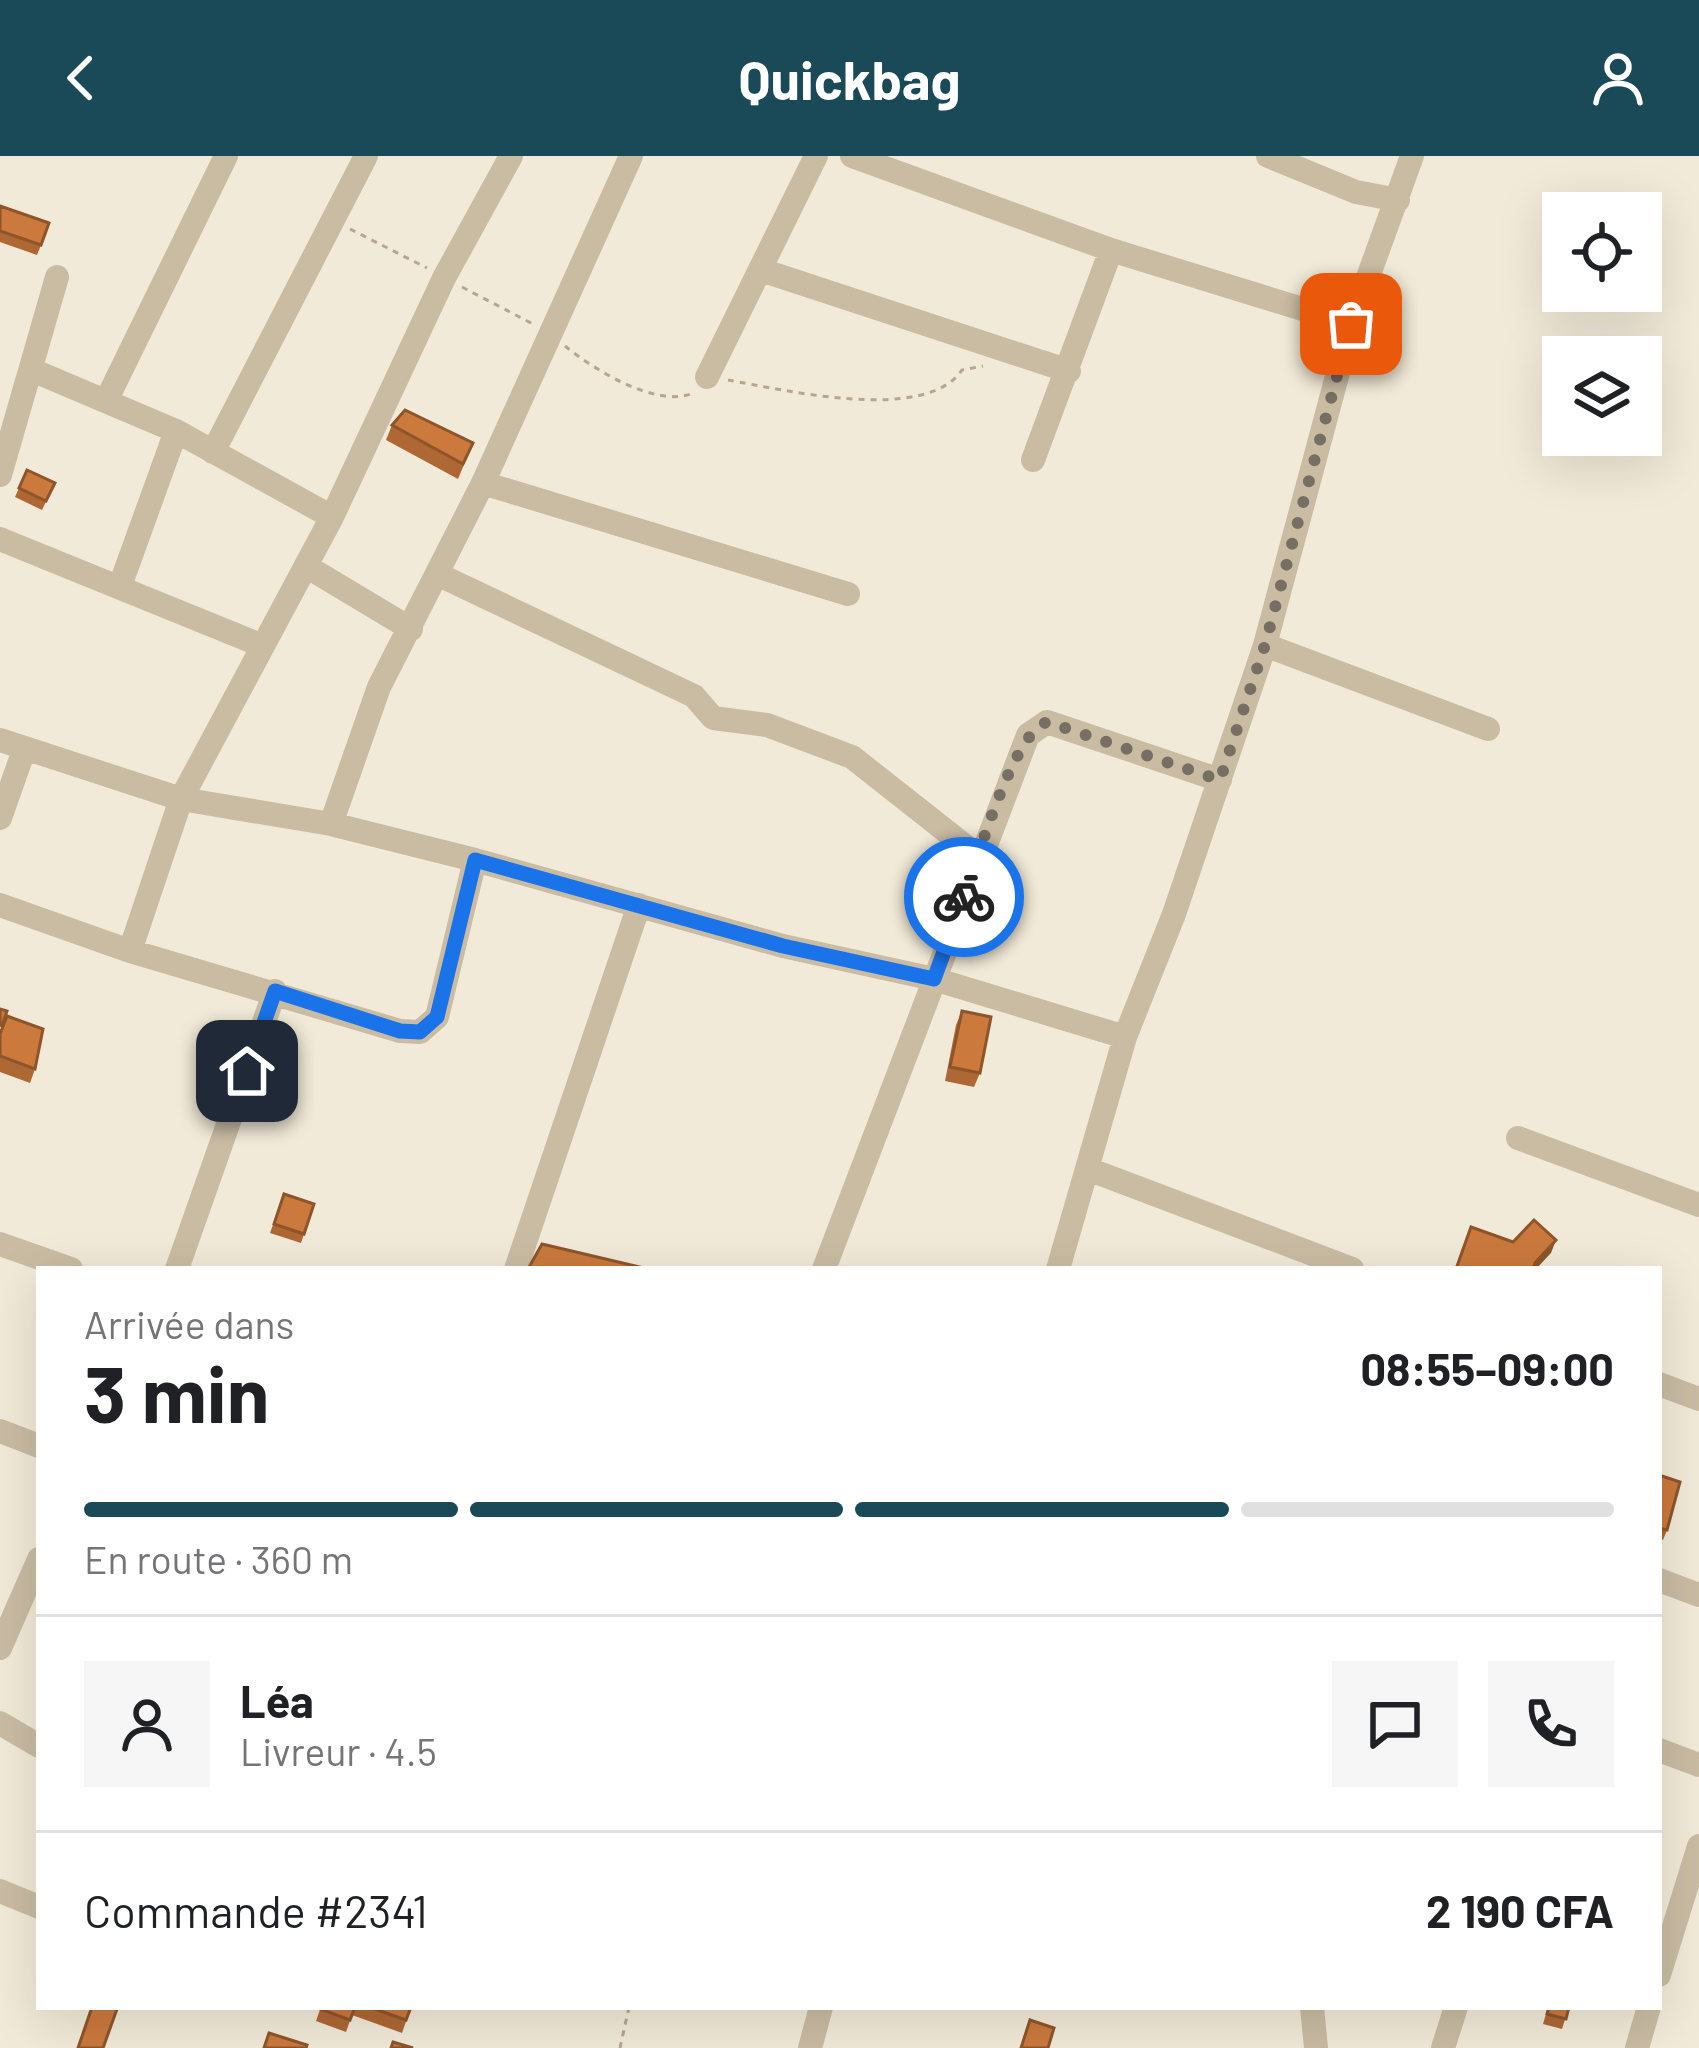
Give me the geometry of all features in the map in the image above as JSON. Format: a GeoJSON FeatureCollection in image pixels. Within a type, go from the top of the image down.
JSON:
{"type":"FeatureCollection","features":[{"type":"Feature","properties":{"kind":"street"},"geometry":{"type":"LineString","coordinates":[[106,401],[226,156]]}},
{"type":"Feature","properties":{"kind":"street"},"geometry":{"type":"LineString","coordinates":[[213,452],[366,156]]}},
{"type":"Feature","properties":{"kind":"street"},"geometry":{"type":"LineString","coordinates":[[130,951],[181,799],[332,517],[444,278],[511,156]]}},
{"type":"Feature","properties":{"kind":"street"},"geometry":{"type":"LineString","coordinates":[[331,824],[380,687],[483,483],[547,331],[631,156]]}},
{"type":"Feature","properties":{"kind":"street"},"geometry":{"type":"LineString","coordinates":[[707,377],[816,156]]}},
{"type":"Feature","properties":{"kind":"street"},"geometry":{"type":"LineString","coordinates":[[852,156],[1111,250],[1351,324]]}},
{"type":"Feature","properties":{"kind":"street"},"geometry":{"type":"LineString","coordinates":[[1268,156],[1356,192],[1398,200]]}},
{"type":"Feature","properties":{"kind":"street"},"geometry":{"type":"LineString","coordinates":[[1059,1266],[1125,1037],[1265,645],[1351,324],[1412,156]]}},
{"type":"Feature","properties":{"kind":"street"},"geometry":{"type":"LineString","coordinates":[[1033,460],[1111,250]]}},
{"type":"Feature","properties":{"kind":"street"},"geometry":{"type":"LineString","coordinates":[[761,270],[1069,371]]}},
{"type":"Feature","properties":{"kind":"street"},"geometry":{"type":"LineString","coordinates":[[0,474],[57,277]]}},
{"type":"Feature","properties":{"kind":"street"},"geometry":{"type":"LineString","coordinates":[[32,370],[176,431],[332,517]]}},
{"type":"Feature","properties":{"kind":"street"},"geometry":{"type":"LineString","coordinates":[[120,586],[176,431]]}},
{"type":"Feature","properties":{"kind":"street"},"geometry":{"type":"LineString","coordinates":[[483,483],[848,594]]}},
{"type":"Feature","properties":{"kind":"street"},"geometry":{"type":"LineString","coordinates":[[0,539],[263,646]]}},
{"type":"Feature","properties":{"kind":"street"},"geometry":{"type":"LineString","coordinates":[[306,566],[411,629]]}},
{"type":"Feature","properties":{"kind":"street"},"geometry":{"type":"LineString","coordinates":[[437,574],[694,696],[713,718],[767,725],[852,757],[979,857]]}},
{"type":"Feature","properties":{"kind":"street"},"geometry":{"type":"LineString","coordinates":[[1265,645],[1488,729]]}},
{"type":"Feature","properties":{"kind":"street"},"geometry":{"type":"LineString","coordinates":[[825,1266],[1028,735],[1047,722],[1220,780]]}},
{"type":"Feature","properties":{"kind":"street"},"geometry":{"type":"LineString","coordinates":[[0,818],[12,744],[181,799],[331,824],[475,860],[783,946],[934,979],[1125,1037]]}},
{"type":"Feature","properties":{"kind":"street"},"geometry":{"type":"LineString","coordinates":[[0,905],[130,951],[400,1031],[420,1032],[437,1017],[475,860]]}},
{"type":"Feature","properties":{"kind":"street"},"geometry":{"type":"LineString","coordinates":[[517,1266],[639,904]]}},
{"type":"Feature","properties":{"kind":"street"},"geometry":{"type":"LineString","coordinates":[[178,1266],[275,991]]}},
{"type":"Feature","properties":{"kind":"street"},"geometry":{"type":"LineString","coordinates":[[1518,1138],[1699,1205]]}},
{"type":"Feature","properties":{"kind":"street"},"geometry":{"type":"LineString","coordinates":[[1088,1169],[1344,1266]]}},
{"type":"Feature","properties":{"kind":"street"},"geometry":{"type":"LineString","coordinates":[[0,1244],[62,1266]]}},
{"type":"Feature","properties":{"kind":"street"},"geometry":{"type":"LineString","coordinates":[[1662,1385],[1699,1399]]}},
{"type":"Feature","properties":{"kind":"street"},"geometry":{"type":"LineString","coordinates":[[0,1431],[36,1445]]}},
{"type":"Feature","properties":{"kind":"street"},"geometry":{"type":"LineString","coordinates":[[0,1648],[36,1565]]}},
{"type":"Feature","properties":{"kind":"street"},"geometry":{"type":"LineString","coordinates":[[1662,1581],[1699,1595]]}},
{"type":"Feature","properties":{"kind":"street"},"geometry":{"type":"LineString","coordinates":[[0,1723],[36,1744]]}},
{"type":"Feature","properties":{"kind":"street"},"geometry":{"type":"LineString","coordinates":[[1662,1751],[1699,1765]]}},
{"type":"Feature","properties":{"kind":"street"},"geometry":{"type":"LineString","coordinates":[[1662,1966],[1699,1846]]}},
{"type":"Feature","properties":{"kind":"street"},"geometry":{"type":"LineString","coordinates":[[0,1891],[36,1906]]}},
{"type":"Feature","properties":{"kind":"street"},"geometry":{"type":"LineString","coordinates":[[810,2048],[820,2010]]}},
{"type":"Feature","properties":{"kind":"street"},"geometry":{"type":"LineString","coordinates":[[1312,2010],[1316,2048]]}},
{"type":"Feature","properties":{"kind":"street"},"geometry":{"type":"LineString","coordinates":[[1443,2048],[1455,2010]]}},
{"type":"Feature","properties":{"kind":"street"},"geometry":{"type":"LineString","coordinates":[[1636,2048],[1648,2010]]}},
{"type":"Feature","properties":{"kind":"path"},"geometry":{"type":"LineString","coordinates":[[332,219],[547,331],[602,376],[673,398],[697,391],[707,377],[885,400],[936,393],[952,385],[962,370],[992,365]]}},
{"type":"Feature","properties":{"kind":"path"},"geometry":{"type":"LineString","coordinates":[[620,2048],[628,2010]]}},
{"type":"Feature","properties":{"kind":"building"},"geometry":{"type":"Polygon","coordinates":[[[0,206],[49,223],[41,245],[0,231],[0,206]]]}},
{"type":"Feature","properties":{"kind":"building"},"geometry":{"type":"Polygon","coordinates":[[[405,410],[473,443],[463,464],[392,425],[405,410]]]}},
{"type":"Feature","properties":{"kind":"building"},"geometry":{"type":"Polygon","coordinates":[[[27,470],[55,483],[46,501],[19,488],[27,470]]]}},
{"type":"Feature","properties":{"kind":"building"},"geometry":{"type":"Polygon","coordinates":[[[962,1011],[991,1017],[980,1073],[950,1067],[962,1011]]]}},
{"type":"Feature","properties":{"kind":"building"},"geometry":{"type":"Polygon","coordinates":[[[7,1016],[43,1029],[35,1069],[0,1056],[0,1034],[7,1016]]]}},
{"type":"Feature","properties":{"kind":"building"},"geometry":{"type":"Polygon","coordinates":[[[284,1194],[314,1204],[304,1234],[274,1224],[284,1194]]]}},
{"type":"Feature","properties":{"kind":"building"},"geometry":{"type":"Polygon","coordinates":[[[1534,1220],[1556,1240],[1534,1266],[1457,1266],[1471,1227],[1513,1242],[1534,1220]]]}},
{"type":"Feature","properties":{"kind":"building"},"geometry":{"type":"Polygon","coordinates":[[[542,1244],[635,1266],[530,1266],[542,1244]]]}},
{"type":"Feature","properties":{"kind":"building"},"geometry":{"type":"Polygon","coordinates":[[[1662,1476],[1680,1482],[1667,1530],[1662,1529],[1662,1476]]]}},
{"type":"Feature","properties":{"kind":"building"},"geometry":{"type":"Polygon","coordinates":[[[91,2010],[117,2010],[103,2048],[78,2048],[91,2010]]]}},
{"type":"Feature","properties":{"kind":"building"},"geometry":{"type":"Polygon","coordinates":[[[323,2010],[354,2010],[350,2020],[323,2010]]]}},
{"type":"Feature","properties":{"kind":"building"},"geometry":{"type":"Polygon","coordinates":[[[378,2010],[410,2010],[406,2020],[378,2010]]]}},
{"type":"Feature","properties":{"kind":"building"},"geometry":{"type":"Polygon","coordinates":[[[1548,2010],[1568,2010],[1566,2019],[1547,2014],[1548,2010]]]}},
{"type":"Feature","properties":{"kind":"building"},"geometry":{"type":"Polygon","coordinates":[[[1030,2020],[1054,2028],[1048,2048],[1021,2048],[1030,2020]]]}},
{"type":"Feature","properties":{"kind":"building"},"geometry":{"type":"Polygon","coordinates":[[[269,2033],[307,2045],[306,2048],[264,2048],[269,2033]]]}},
{"type":"Feature","properties":{"kind":"way so far"},"geometry":{"type":"LineString","coordinates":[[964,897],[1015,763],[1037,726],[1047,722],[1220,780],[1265,645],[1351,324]]}},
{"type":"Feature","properties":{"kind":"route"},"geometry":{"type":"LineString","coordinates":[[247,1071],[275,991],[400,1031],[420,1032],[437,1017],[475,860],[783,946],[934,979],[964,897]]}}]}
